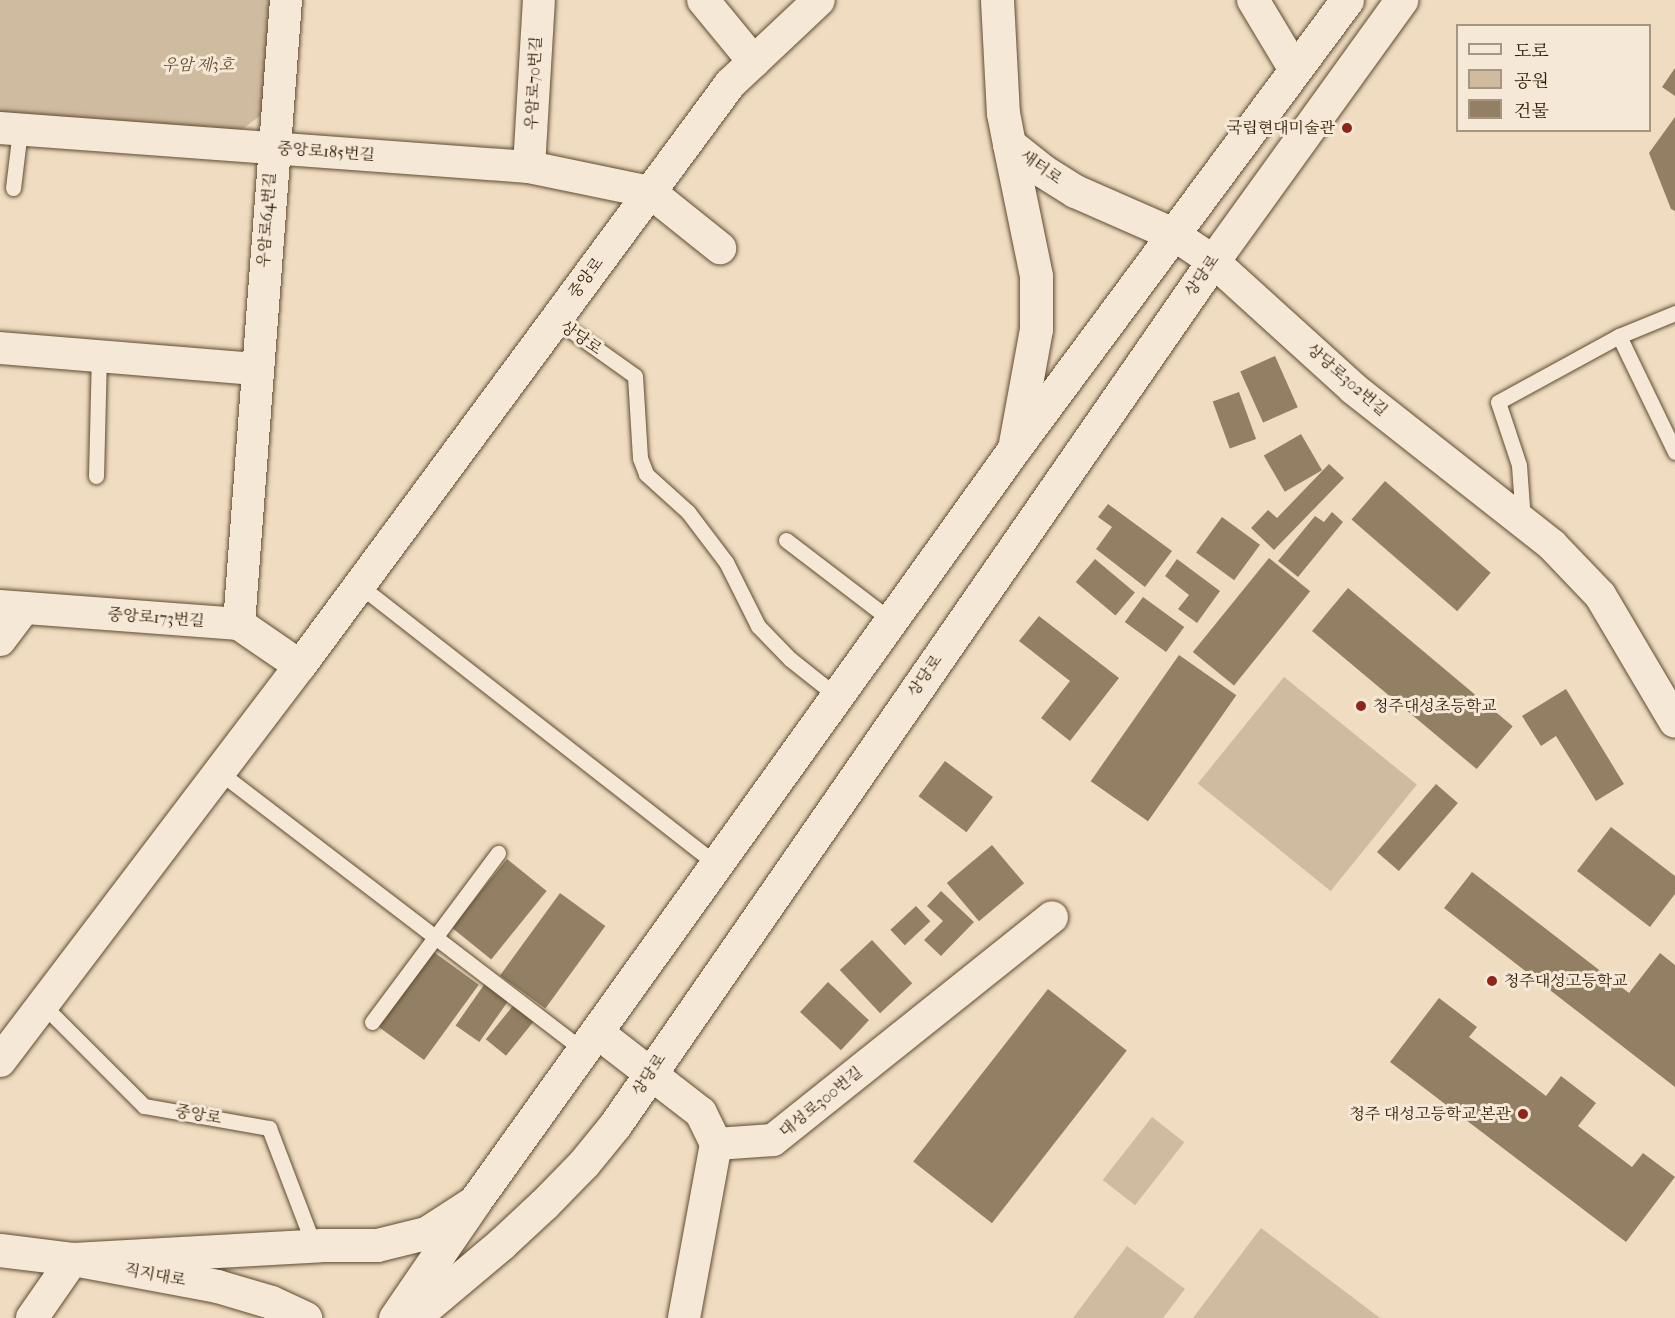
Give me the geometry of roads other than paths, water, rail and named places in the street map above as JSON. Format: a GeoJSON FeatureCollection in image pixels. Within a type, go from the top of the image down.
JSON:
{"type":"FeatureCollection","features":[{"type":"Feature","properties":{"kind":"main road","name":"새터로"},"geometry":{"type":"LineString","coordinates":[[997,0],[1003,113],[1010,144],[1043,171],[1075,191],[1173,234]]}},
{"type":"Feature","properties":{"kind":"main road"},"geometry":{"type":"LineString","coordinates":[[395,1318],[476,1201],[1014,449],[1347,0]]}},
{"type":"Feature","properties":{"kind":"main road","name":"상당로"},"geometry":{"type":"LineString","coordinates":[[413,1318],[502,1243],[584,1163],[615,1125],[1213,261],[1401,0]]}},
{"type":"Feature","properties":{"kind":"main road"},"geometry":{"type":"LineString","coordinates":[[1010,144],[1036,276],[1036,329],[1014,449]]}},
{"type":"Feature","properties":{"kind":"main road"},"geometry":{"type":"LineString","coordinates":[[73,1259],[314,1245],[377,1245],[402,1241],[426,1233],[476,1201]]}},
{"type":"Feature","properties":{"kind":"main road","name":"직지대로"},"geometry":{"type":"LineString","coordinates":[[0,1250],[73,1259],[217,1286],[271,1302],[306,1318]]}},
{"type":"Feature","properties":{"kind":"street","name":"우암로64번길"},"geometry":{"type":"LineString","coordinates":[[238,624],[286,0]]}},
{"type":"Feature","properties":{"kind":"street","name":"우암로70번길"},"geometry":{"type":"LineString","coordinates":[[529,167],[539,0]]}},
{"type":"Feature","properties":{"kind":"street"},"geometry":{"type":"LineString","coordinates":[[703,0],[754,62]]}},
{"type":"Feature","properties":{"kind":"street","name":"중앙로"},"geometry":{"type":"LineString","coordinates":[[0,1061],[300,666],[730,84],[819,0]]}},
{"type":"Feature","properties":{"kind":"street"},"geometry":{"type":"LineString","coordinates":[[1253,0],[1295,70]]}},
{"type":"Feature","properties":{"kind":"street","name":"중앙로185번길"},"geometry":{"type":"LineString","coordinates":[[10,129],[529,167],[650,192]]}},
{"type":"Feature","properties":{"kind":"street"},"geometry":{"type":"LineString","coordinates":[[650,192],[720,248]]}},
{"type":"Feature","properties":{"kind":"street","name":"상당로302번길"},"geometry":{"type":"LineString","coordinates":[[1173,234],[1213,261],[1354,389],[1552,545],[1600,595],[1675,722]]}},
{"type":"Feature","properties":{"kind":"street"},"geometry":{"type":"LineString","coordinates":[[7,353],[99,356],[257,369]]}},
{"type":"Feature","properties":{"kind":"street"},"geometry":{"type":"LineString","coordinates":[[0,640],[12,607]]}},
{"type":"Feature","properties":{"kind":"street","name":"중앙로173번길"},"geometry":{"type":"LineString","coordinates":[[12,607],[238,624],[300,666]]}},
{"type":"Feature","properties":{"kind":"street","name":"대성로300번길"},"geometry":{"type":"LineString","coordinates":[[716,1144],[773,1140],[1052,917]]}},
{"type":"Feature","properties":{"kind":"street"},"geometry":{"type":"LineString","coordinates":[[591,1042],[650,1074],[701,1113],[716,1144],[684,1318]]}},
{"type":"Feature","properties":{"kind":"street"},"geometry":{"type":"LineString","coordinates":[[32,1318],[73,1259]]}},
{"type":"Feature","properties":{"kind":"lane"},"geometry":{"type":"LineString","coordinates":[[10,129],[13,188]]}},
{"type":"Feature","properties":{"kind":"lane"},"geometry":{"type":"LineString","coordinates":[[1523,523],[1520,465],[1498,402],[1619,336],[1675,313]]}},
{"type":"Feature","properties":{"kind":"lane","name":"상당로"},"geometry":{"type":"LineString","coordinates":[[555,319],[635,376],[640,458],[646,474],[688,512],[726,562],[758,626],[790,660],[838,697]]}},
{"type":"Feature","properties":{"kind":"lane"},"geometry":{"type":"LineString","coordinates":[[1619,336],[1675,452]]}},
{"type":"Feature","properties":{"kind":"lane"},"geometry":{"type":"LineString","coordinates":[[96,476],[99,356]]}},
{"type":"Feature","properties":{"kind":"lane"},"geometry":{"type":"LineString","coordinates":[[786,540],[892,621]]}},
{"type":"Feature","properties":{"kind":"lane"},"geometry":{"type":"LineString","coordinates":[[359,585],[718,865]]}},
{"type":"Feature","properties":{"kind":"lane"},"geometry":{"type":"LineString","coordinates":[[218,771],[435,937],[591,1042]]}},
{"type":"Feature","properties":{"kind":"lane"},"geometry":{"type":"LineString","coordinates":[[372,1022],[498,853]]}},
{"type":"Feature","properties":{"kind":"lane","name":"중앙로"},"geometry":{"type":"LineString","coordinates":[[43,1005],[144,1106],[269,1128],[314,1245]]}},
{"type":"Feature","properties":{"kind":"place","name":"국립현대미술관"},"geometry":{"type":"Point","coordinates":[1347,128]}},
{"type":"Feature","properties":{"kind":"place","name":"청주대성초등학교"},"geometry":{"type":"Point","coordinates":[1361,706]}},
{"type":"Feature","properties":{"kind":"place","name":"청주대성고등학교"},"geometry":{"type":"Point","coordinates":[1492,981]}},
{"type":"Feature","properties":{"kind":"place","name":"청주 대성고등학교 본관"},"geometry":{"type":"Point","coordinates":[1523,1114]}},
{"type":"Feature","properties":{"kind":"park label","name":"우암 제3호"},"geometry":{"type":"Point","coordinates":[198,65]}}]}
